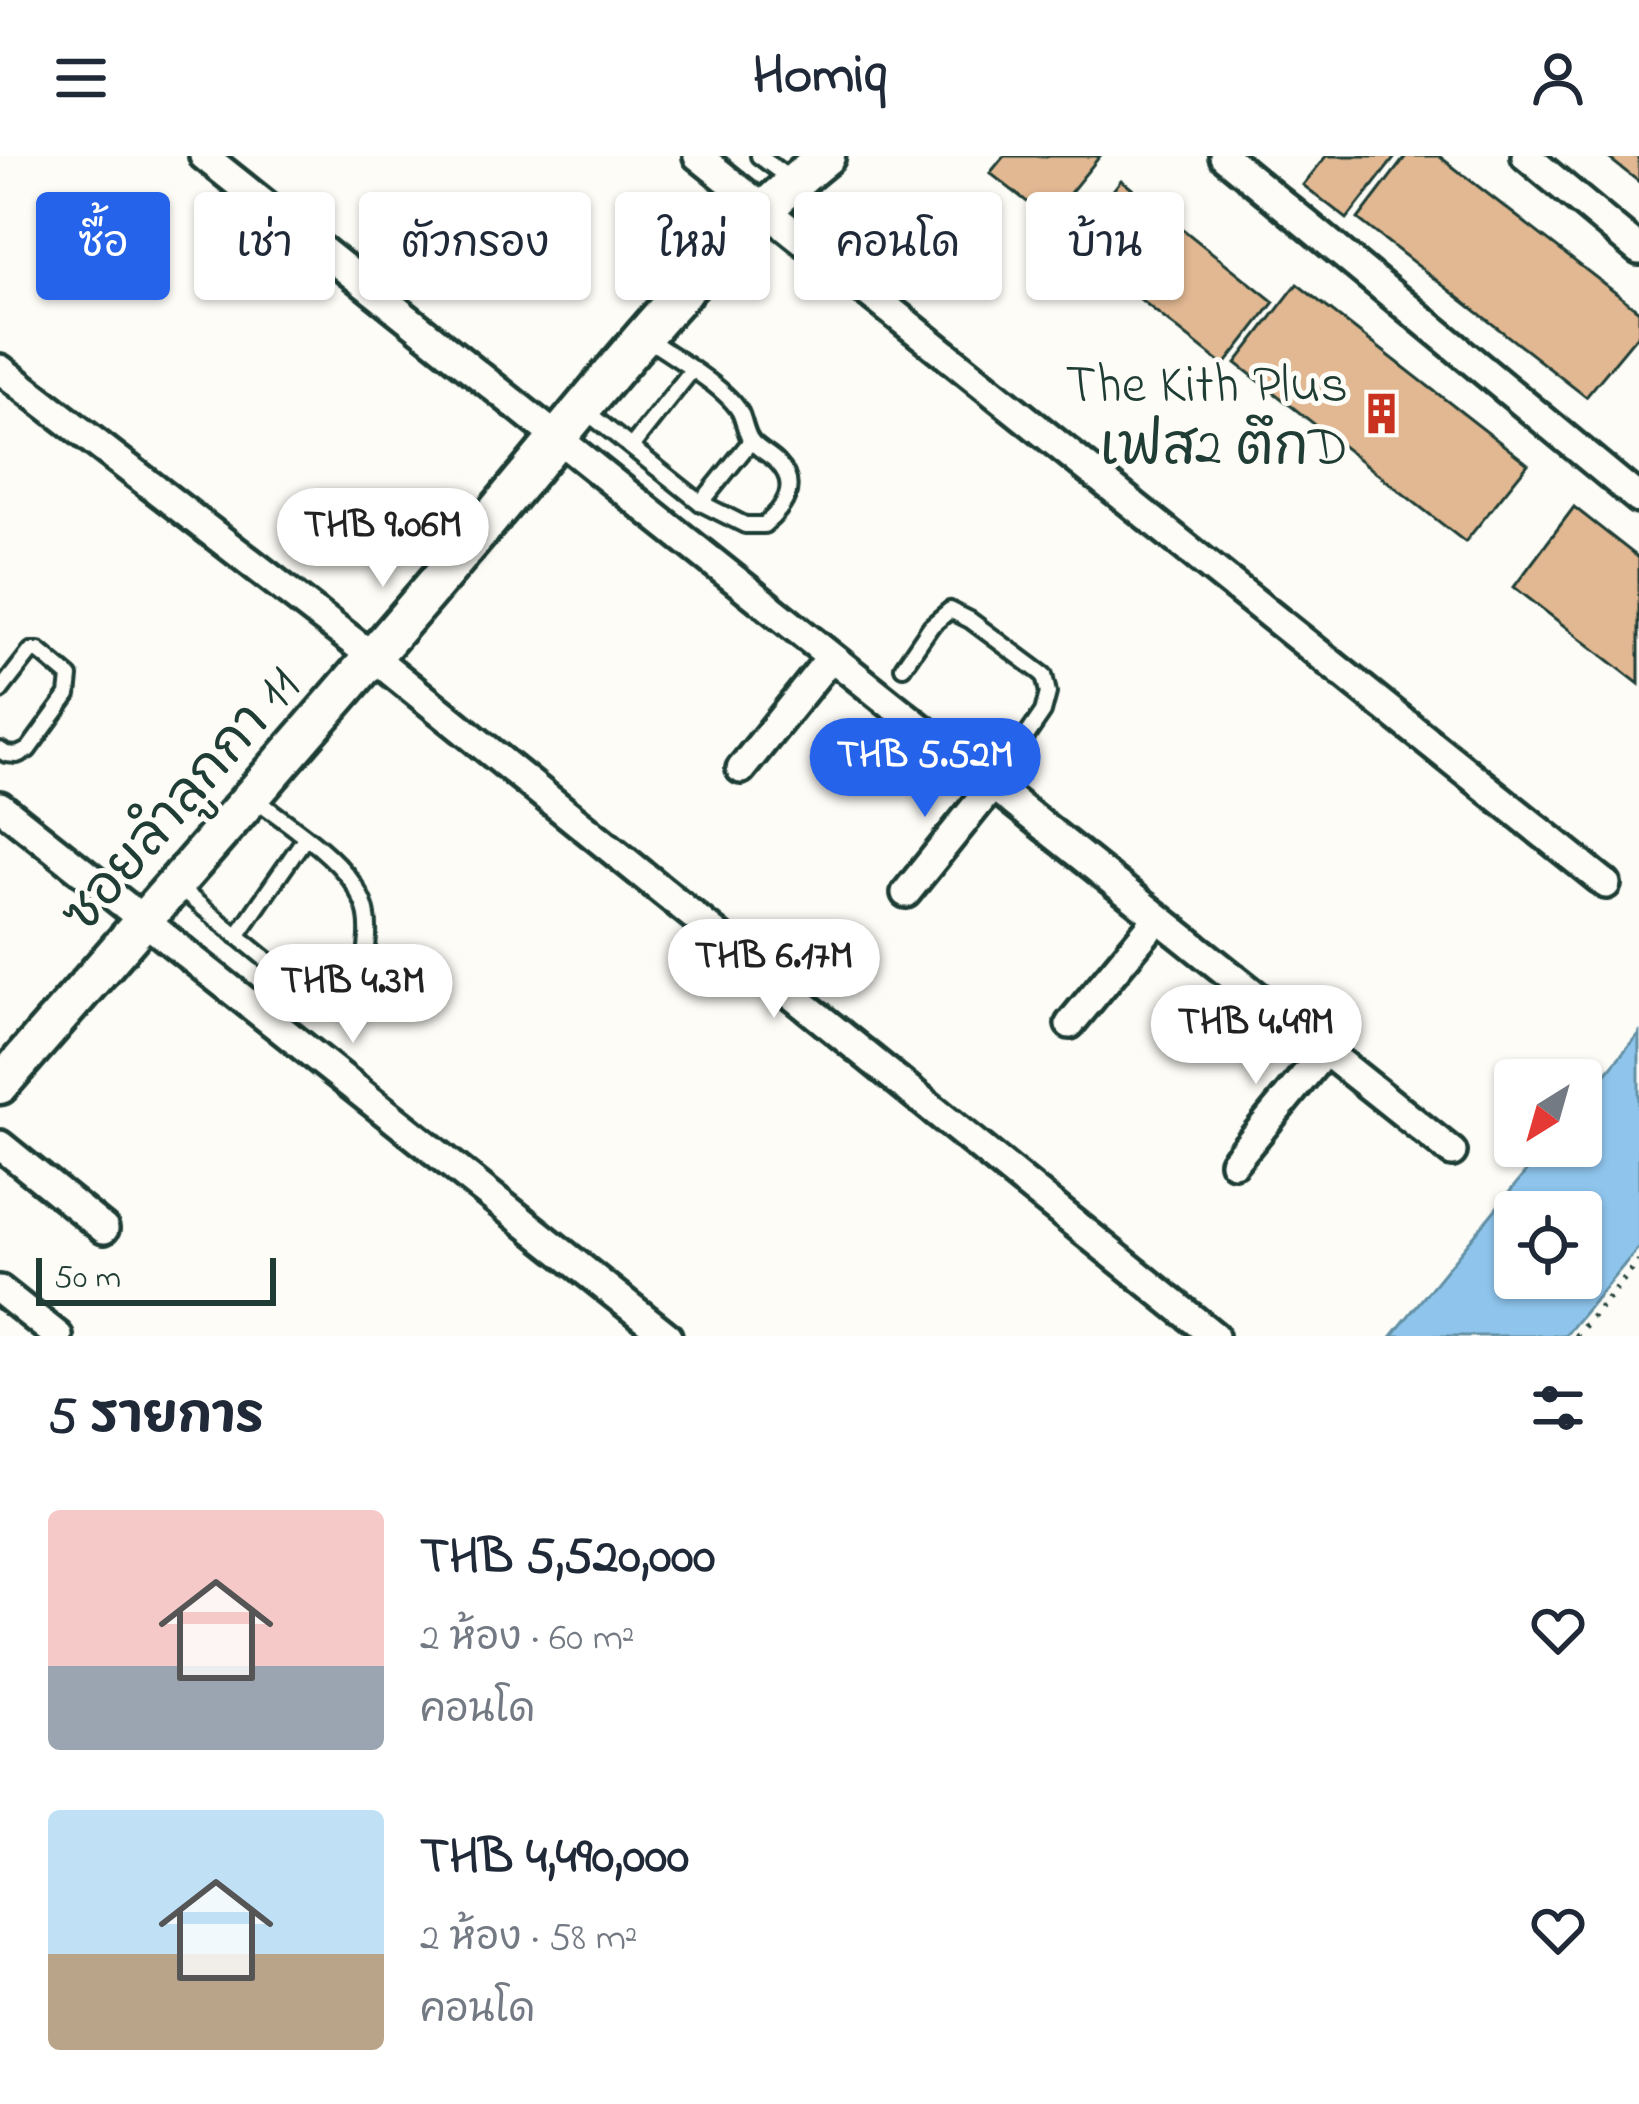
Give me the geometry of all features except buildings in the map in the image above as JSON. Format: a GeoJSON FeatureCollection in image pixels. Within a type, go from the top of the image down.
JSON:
{"type":"FeatureCollection","features":[{"type":"Feature","properties":{"kind":"street"},"geometry":{"type":"LineString","coordinates":[[204,156],[1452,1152]]}},
{"type":"Feature","properties":{"kind":"street"},"geometry":{"type":"LineString","coordinates":[[698,156],[744,192]]}},
{"type":"Feature","properties":{"kind":"street","name":"ซอยลำลูกกา 11"},"geometry":{"type":"LineString","coordinates":[[770,203],[826,156]]}},
{"type":"Feature","properties":{"kind":"street"},"geometry":{"type":"LineString","coordinates":[[1224,156],[1639,499]]}},
{"type":"Feature","properties":{"kind":"street"},"geometry":{"type":"LineString","coordinates":[[1526,156],[1639,250]]}},
{"type":"Feature","properties":{"kind":"street"},"geometry":{"type":"LineString","coordinates":[[770,213],[1606,884]]}},
{"type":"Feature","properties":{"kind":"street","name":"ซอยลำลูกกา 11"},"geometry":{"type":"LineString","coordinates":[[0,1085],[253,797],[675,300]]}},
{"type":"Feature","properties":{"kind":"street"},"geometry":{"type":"LineString","coordinates":[[0,369],[373,657],[1214,1336]]}},
{"type":"Feature","properties":{"kind":"street"},"geometry":{"type":"LineString","coordinates":[[741,769],[831,657]]}},
{"type":"Feature","properties":{"kind":"street"},"geometry":{"type":"LineString","coordinates":[[906,893],[993,785]]}},
{"type":"Feature","properties":{"kind":"street"},"geometry":{"type":"LineString","coordinates":[[0,806],[667,1336]]}},
{"type":"Feature","properties":{"kind":"street"},"geometry":{"type":"LineString","coordinates":[[1070,1024],[1158,918]]}},
{"type":"Feature","properties":{"kind":"street"},"geometry":{"type":"LineString","coordinates":[[1234,1162],[1325,1052]]}},
{"type":"Feature","properties":{"kind":"street"},"geometry":{"type":"LineString","coordinates":[[0,1144],[104,1229]]}},
{"type":"Feature","properties":{"kind":"street"},"geometry":{"type":"LineString","coordinates":[[3,1300],[58,1336]]}},
{"type":"Feature","properties":{"kind":"lane"},"geometry":{"type":"LineString","coordinates":[[759,156],[794,182]]}},
{"type":"Feature","properties":{"kind":"lane"},"geometry":{"type":"LineString","coordinates":[[584,409],[700,503],[745,524],[764,525],[781,511],[789,480],[781,465],[751,441],[740,412],[729,398],[643,335]]}},
{"type":"Feature","properties":{"kind":"lane"},"geometry":{"type":"LineString","coordinates":[[632,447],[692,370]]}},
{"type":"Feature","properties":{"kind":"lane"},"geometry":{"type":"LineString","coordinates":[[700,503],[751,441]]}},
{"type":"Feature","properties":{"kind":"lane"},"geometry":{"type":"LineString","coordinates":[[903,667],[932,626],[950,610],[1044,675],[1048,692],[1043,712],[993,785]]}},
{"type":"Feature","properties":{"kind":"lane"},"geometry":{"type":"LineString","coordinates":[[0,692],[31,651],[38,651],[70,677],[68,695],[28,750],[17,755],[0,750]]}},
{"type":"Feature","properties":{"kind":"lane"},"geometry":{"type":"LineString","coordinates":[[175,885],[320,1000],[338,1001],[351,992],[367,951],[368,914],[353,884],[332,859],[253,797]]}},
{"type":"Feature","properties":{"kind":"lane"},"geometry":{"type":"LineString","coordinates":[[238,936],[305,838]]}},
{"type":"Feature","properties":{"kind":"path"},"geometry":{"type":"LineString","coordinates":[[1576,1336],[1639,1261]]}},
{"type":"Feature","properties":{"kind":"water"},"geometry":{"type":"Polygon","coordinates":[[[1639,1033],[1639,1247],[1602,1292],[1602,1191],[1510,1191],[1530,1167],[1602,1167],[1602,1078],[1639,1033]]]}},
{"type":"Feature","properties":{"kind":"water"},"geometry":{"type":"Polygon","coordinates":[[[1494,1211],[1494,1299],[1596,1299],[1565,1336],[1392,1336],[1494,1211]]]}},
{"type":"Feature","properties":{"kind":"place","name":"The Kith Plus เฟส2 ตึกD"},"geometry":{"type":"Point","coordinates":[1382,413]}}]}
